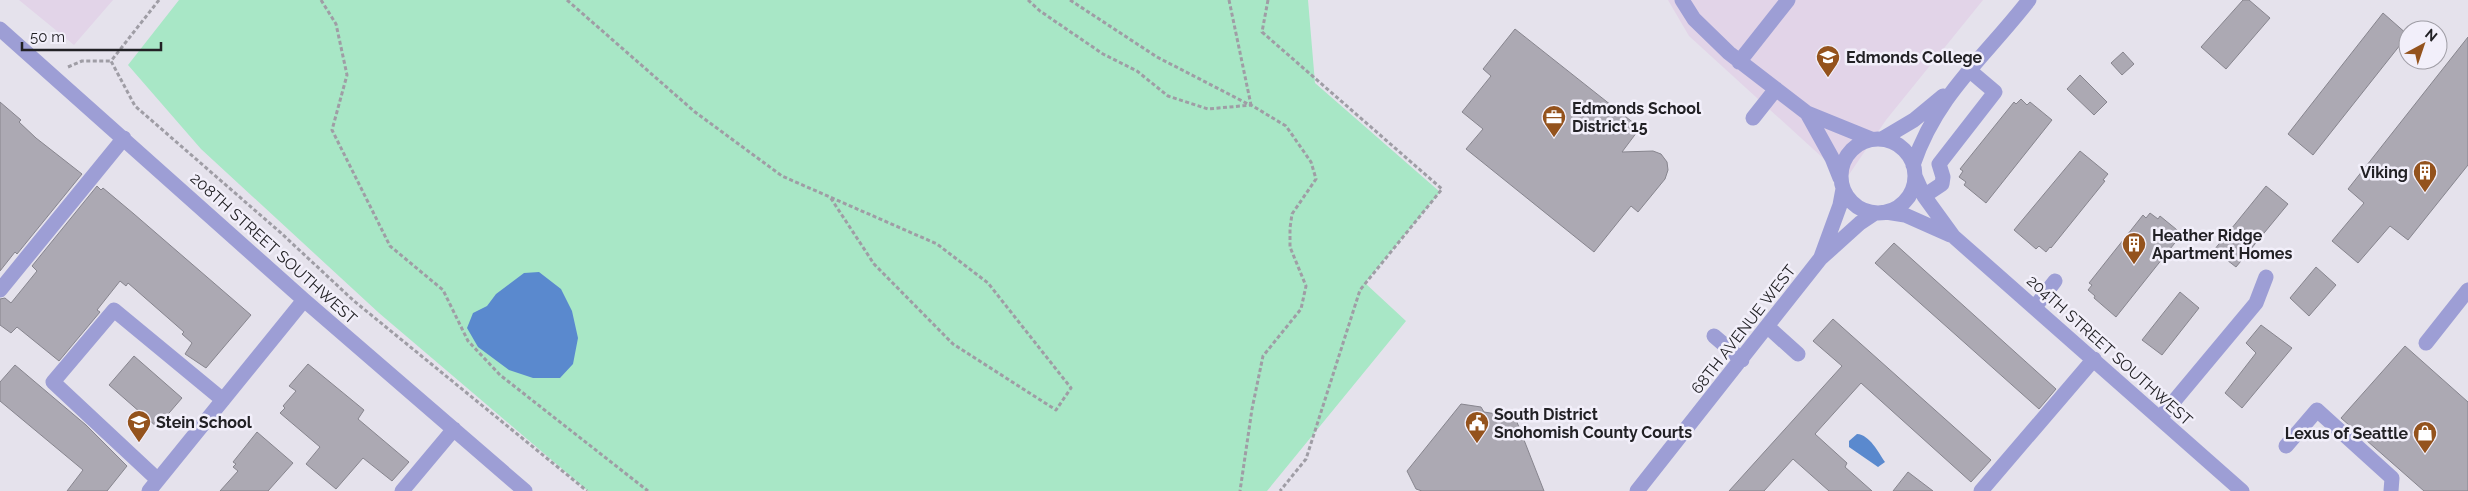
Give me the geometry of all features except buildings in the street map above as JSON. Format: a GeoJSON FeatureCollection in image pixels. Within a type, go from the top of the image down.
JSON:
{"type":"FeatureCollection","features":[{"type":"Feature","properties":{"kind":"street"},"geometry":{"type":"LineString","coordinates":[[1682,0],[1694,20],[1739,62],[1807,113],[1902,148],[1914,170]]}},
{"type":"Feature","properties":{"kind":"street"},"geometry":{"type":"LineString","coordinates":[[1739,62],[1788,0]]}},
{"type":"Feature","properties":{"kind":"street"},"geometry":{"type":"LineString","coordinates":[[1842,184],[1845,158],[1852,149],[1877,139],[1914,120],[1952,89],[2029,0]]}},
{"type":"Feature","properties":{"kind":"street","name":"208TH STREET SOUTHWEST"},"geometry":{"type":"LineString","coordinates":[[0,29],[304,300],[525,491]]}},
{"type":"Feature","properties":{"kind":"street"},"geometry":{"type":"LineString","coordinates":[[1924,196],[1942,184],[1943,177],[1939,164],[1994,92],[1969,70]]}},
{"type":"Feature","properties":{"kind":"street"},"geometry":{"type":"LineString","coordinates":[[1754,118],[1776,89]]}},
{"type":"Feature","properties":{"kind":"street"},"geometry":{"type":"LineString","coordinates":[[1807,113],[1832,158],[1842,184],[1856,206],[1880,213],[1895,209],[1910,195],[1914,170],[1927,132],[1952,89]]}},
{"type":"Feature","properties":{"kind":"street"},"geometry":{"type":"LineString","coordinates":[[0,290],[124,138]]}},
{"type":"Feature","properties":{"kind":"street","name":"204TH STREET SOUTHWEST"},"geometry":{"type":"LineString","coordinates":[[1914,170],[1924,196],[1954,236],[2242,491]]}},
{"type":"Feature","properties":{"kind":"street","name":"68TH AVENUE WEST"},"geometry":{"type":"LineString","coordinates":[[1820,259],[1840,205],[1842,184]]}},
{"type":"Feature","properties":{"kind":"street","name":"204TH STREET SOUTHWEST"},"geometry":{"type":"LineString","coordinates":[[1880,213],[1905,215],[1954,236]]}},
{"type":"Feature","properties":{"kind":"street","name":"68TH AVENUE WEST"},"geometry":{"type":"LineString","coordinates":[[1637,491],[1820,259],[1860,223],[1880,213]]}},
{"type":"Feature","properties":{"kind":"street"},"geometry":{"type":"LineString","coordinates":[[2160,418],[2256,303],[2266,277]]}},
{"type":"Feature","properties":{"kind":"street"},"geometry":{"type":"LineString","coordinates":[[2035,307],[2055,281]]}},
{"type":"Feature","properties":{"kind":"street"},"geometry":{"type":"LineString","coordinates":[[2426,343],[2468,290]]}},
{"type":"Feature","properties":{"kind":"street"},"geometry":{"type":"LineString","coordinates":[[223,400],[114,310],[53,382],[153,486],[223,400],[304,300]]}},
{"type":"Feature","properties":{"kind":"street"},"geometry":{"type":"LineString","coordinates":[[1768,327],[1798,354]]}},
{"type":"Feature","properties":{"kind":"street"},"geometry":{"type":"LineString","coordinates":[[1714,336],[1742,360]]}},
{"type":"Feature","properties":{"kind":"street"},"geometry":{"type":"LineString","coordinates":[[1981,491],[2094,359]]}},
{"type":"Feature","properties":{"kind":"street"},"geometry":{"type":"LineString","coordinates":[[2286,446],[2317,410],[2392,478],[2391,491]]}},
{"type":"Feature","properties":{"kind":"street"},"geometry":{"type":"LineString","coordinates":[[402,491],[454,429]]}},
{"type":"Feature","properties":{"kind":"path"},"geometry":{"type":"LineString","coordinates":[[111,61],[159,0]]}},
{"type":"Feature","properties":{"kind":"path"},"geometry":{"type":"LineString","coordinates":[[321,0],[336,24],[347,75],[332,130],[390,246],[443,290],[468,341],[500,374],[648,491]]}},
{"type":"Feature","properties":{"kind":"path"},"geometry":{"type":"LineString","coordinates":[[567,0],[695,112],[782,176],[830,197],[937,244],[988,283],[1071,388],[1056,410],[953,344],[874,264],[830,197]]}},
{"type":"Feature","properties":{"kind":"path"},"geometry":{"type":"LineString","coordinates":[[1028,0],[1040,11],[1103,54],[1137,70],[1168,96],[1208,109],[1251,105]]}},
{"type":"Feature","properties":{"kind":"path"},"geometry":{"type":"LineString","coordinates":[[1070,0],[1157,57],[1251,105],[1286,126],[1311,162],[1316,179],[1292,214],[1291,221],[1290,247],[1306,286],[1301,309],[1263,356],[1252,409],[1240,491]]}},
{"type":"Feature","properties":{"kind":"path"},"geometry":{"type":"LineString","coordinates":[[1229,0],[1251,105]]}},
{"type":"Feature","properties":{"kind":"path"},"geometry":{"type":"LineString","coordinates":[[1268,0],[1262,32],[1442,189],[1360,290],[1306,458],[1280,491]]}},
{"type":"Feature","properties":{"kind":"path"},"geometry":{"type":"LineString","coordinates":[[68,67],[82,61],[111,61]]}},
{"type":"Feature","properties":{"kind":"path"},"geometry":{"type":"LineString","coordinates":[[111,61],[135,106],[281,233],[354,301],[587,491]]}},
{"type":"Feature","properties":{"kind":"shaded area"},"geometry":{"type":"Polygon","coordinates":[[[19,0],[113,0],[74,45],[19,0]]]}},
{"type":"Feature","properties":{"kind":"shaded area","name":"Edmonds College"},"geometry":{"type":"Polygon","coordinates":[[[1668,0],[1983,0],[1886,120],[1846,179],[1689,36],[1668,0]]]}},
{"type":"Feature","properties":{"kind":"green space"},"geometry":{"type":"Polygon","coordinates":[[[179,0],[1308,0],[1315,83],[1440,192],[1365,283],[1406,321],[1267,491],[588,491],[379,313],[201,149],[128,65],[179,0]]]}},
{"type":"Feature","properties":{"kind":"water"},"geometry":{"type":"Polygon","coordinates":[[[539,272],[561,289],[572,311],[578,338],[573,364],[560,378],[533,378],[509,370],[478,347],[467,328],[473,313],[487,306],[496,294],[524,273],[539,272]]]}},
{"type":"Feature","properties":{"kind":"water"},"geometry":{"type":"Polygon","coordinates":[[[1857,434],[1866,437],[1870,441],[1885,462],[1878,467],[1849,447],[1849,441],[1857,434]]]}},
{"type":"Feature","properties":{"kind":"place","name":"Edmonds College"},"geometry":{"type":"Point","coordinates":[1828,78]}},
{"type":"Feature","properties":{"kind":"place","name":"Edmonds School District 15"},"geometry":{"type":"Point","coordinates":[1554,138]}},
{"type":"Feature","properties":{"kind":"place","name":"Viking"},"geometry":{"type":"Point","coordinates":[2425,193]}},
{"type":"Feature","properties":{"kind":"place","name":"Heather Ridge Apartment Homes"},"geometry":{"type":"Point","coordinates":[2134,265]}},
{"type":"Feature","properties":{"kind":"place","name":"Stein School"},"geometry":{"type":"Point","coordinates":[139,443]}},
{"type":"Feature","properties":{"kind":"place","name":"South District Snohomish County Courts"},"geometry":{"type":"Point","coordinates":[1477,444]}},
{"type":"Feature","properties":{"kind":"place","name":"Lexus of Seattle"},"geometry":{"type":"Point","coordinates":[2425,454]}}]}
